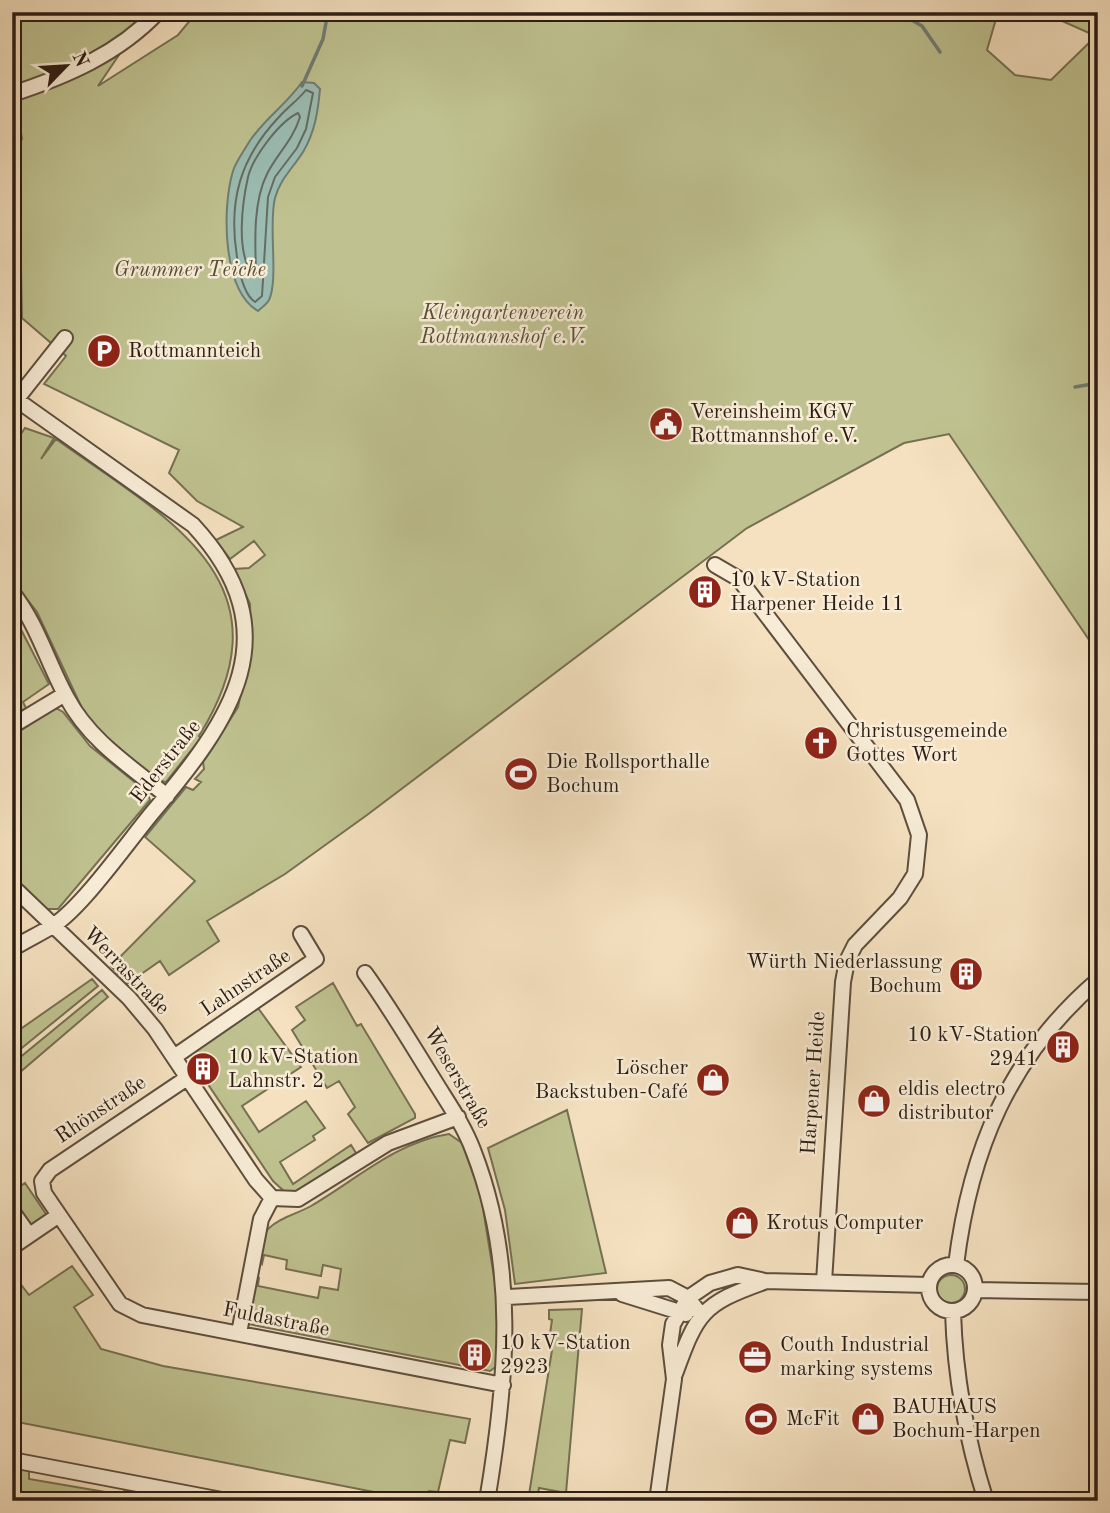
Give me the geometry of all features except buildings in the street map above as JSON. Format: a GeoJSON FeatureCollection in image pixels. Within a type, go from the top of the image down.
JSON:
{"type":"FeatureCollection","features":[{"type":"Feature","properties":{"kind":"street"},"geometry":{"type":"LineString","coordinates":[[12,94],[50,82],[116,48],[158,12]]}},
{"type":"Feature","properties":{"kind":"street"},"geometry":{"type":"LineString","coordinates":[[14,402],[65,338]]}},
{"type":"Feature","properties":{"kind":"street","name":"Ederstraße"},"geometry":{"type":"LineString","coordinates":[[12,949],[54,925],[67,913],[194,765],[219,728],[234,692],[242,663],[244,623],[232,579],[216,550],[193,525],[14,402]]}},
{"type":"Feature","properties":{"kind":"street","name":"Harpener Heide"},"geometry":{"type":"LineString","coordinates":[[715,565],[739,579],[907,800],[919,835],[919,854],[909,886],[864,931],[855,945],[845,971],[839,1015],[824,1282]]}},
{"type":"Feature","properties":{"kind":"street"},"geometry":{"type":"LineString","coordinates":[[12,592],[33,622],[65,694],[90,734],[167,796]]}},
{"type":"Feature","properties":{"kind":"street"},"geometry":{"type":"LineString","coordinates":[[12,726],[65,694]]}},
{"type":"Feature","properties":{"kind":"street","name":"Werrastraße"},"geometry":{"type":"LineString","coordinates":[[12,886],[129,999],[174,1057],[256,1180],[272,1198]]}},
{"type":"Feature","properties":{"kind":"street","name":"Lahnstraße"},"geometry":{"type":"LineString","coordinates":[[174,1057],[316,959],[301,934]]}},
{"type":"Feature","properties":{"kind":"street","name":"Weserstraße"},"geometry":{"type":"LineString","coordinates":[[365,973],[399,1020],[457,1117],[486,1188],[506,1297],[503,1385],[487,1501]]}},
{"type":"Feature","properties":{"kind":"street"},"geometry":{"type":"LineString","coordinates":[[956,1265],[964,1203],[984,1140],[998,1107],[1040,1040],[1098,980]]}},
{"type":"Feature","properties":{"kind":"street","name":"Rhönstraße"},"geometry":{"type":"LineString","coordinates":[[42,1181],[50,1170],[187,1078]]}},
{"type":"Feature","properties":{"kind":"street"},"geometry":{"type":"LineString","coordinates":[[239,1334],[261,1219],[272,1198],[298,1199],[388,1143],[457,1117]]}},
{"type":"Feature","properties":{"kind":"street","name":"Fuldastraße"},"geometry":{"type":"LineString","coordinates":[[42,1181],[44,1193],[59,1215],[120,1304],[131,1311],[503,1385]]}},
{"type":"Feature","properties":{"kind":"street"},"geometry":{"type":"LineString","coordinates":[[12,1211],[29,1236]]}},
{"type":"Feature","properties":{"kind":"street"},"geometry":{"type":"LineString","coordinates":[[12,1247],[59,1215]]}},
{"type":"Feature","properties":{"kind":"street"},"geometry":{"type":"LineString","coordinates":[[956,1265],[969,1272],[976,1290],[971,1302],[963,1310],[953,1312],[936,1306],[929,1285],[936,1272],[943,1267],[956,1265]]}},
{"type":"Feature","properties":{"kind":"street"},"geometry":{"type":"LineString","coordinates":[[657,1501],[674,1379],[670,1345],[677,1313],[688,1298],[721,1278],[738,1275],[765,1281],[929,1285]]}},
{"type":"Feature","properties":{"kind":"street"},"geometry":{"type":"LineString","coordinates":[[674,1379],[701,1315],[725,1296],[765,1281]]}},
{"type":"Feature","properties":{"kind":"street"},"geometry":{"type":"LineString","coordinates":[[506,1297],[618,1293],[641,1288],[669,1288],[688,1298],[701,1315]]}},
{"type":"Feature","properties":{"kind":"street"},"geometry":{"type":"LineString","coordinates":[[976,1290],[1098,1292]]}},
{"type":"Feature","properties":{"kind":"street"},"geometry":{"type":"LineString","coordinates":[[618,1293],[661,1304],[677,1313],[701,1315]]}},
{"type":"Feature","properties":{"kind":"street"},"geometry":{"type":"LineString","coordinates":[[953,1312],[956,1380],[968,1447],[986,1501]]}},
{"type":"Feature","properties":{"kind":"street"},"geometry":{"type":"LineString","coordinates":[[12,1460],[227,1501]]}},
{"type":"Feature","properties":{"kind":"green space"},"geometry":{"type":"Polygon","coordinates":[[[12,12],[148,12],[98,86],[178,35],[197,12],[998,12],[987,50],[1015,75],[1051,80],[1096,36],[1042,12],[1098,12],[1098,653],[949,434],[904,443],[747,528],[367,815],[285,874],[207,921],[219,941],[169,975],[160,961],[127,984],[111,966],[195,881],[145,837],[186,787],[193,790],[201,782],[195,779],[204,769],[203,762],[238,707],[251,646],[250,604],[234,569],[249,568],[265,555],[254,541],[230,559],[216,540],[243,527],[197,501],[169,473],[179,450],[44,384],[66,356],[22,318],[20,222],[12,218],[12,154],[22,139],[12,77],[12,12]]]}},
{"type":"Feature","properties":{"kind":"green space"},"geometry":{"type":"Polygon","coordinates":[[[25,428],[54,438],[41,459],[56,439],[138,496],[174,526],[204,558],[225,594],[233,635],[225,682],[199,736],[201,738],[166,782],[157,780],[88,721],[37,612],[12,580],[12,447],[25,428]]]}},
{"type":"Feature","properties":{"kind":"green space"},"geometry":{"type":"Polygon","coordinates":[[[12,612],[49,684],[23,702],[26,708],[12,716],[12,612]]]}},
{"type":"Feature","properties":{"kind":"green space"},"geometry":{"type":"Polygon","coordinates":[[[56,708],[63,712],[90,746],[147,792],[150,800],[58,909],[47,909],[12,878],[12,736],[56,708]]]}},
{"type":"Feature","properties":{"kind":"green space"},"geometry":{"type":"Polygon","coordinates":[[[92,979],[98,986],[12,1056],[12,1035],[92,979]]]}},
{"type":"Feature","properties":{"kind":"green space"},"geometry":{"type":"Polygon","coordinates":[[[333,983],[357,1026],[361,1024],[415,1114],[415,1118],[368,1143],[348,1114],[355,1107],[339,1081],[327,1088],[292,1030],[305,1020],[296,1007],[333,983]]]}},
{"type":"Feature","properties":{"kind":"green space"},"geometry":{"type":"Polygon","coordinates":[[[102,990],[108,997],[12,1079],[12,1064],[102,990]]]}},
{"type":"Feature","properties":{"kind":"green space"},"geometry":{"type":"Polygon","coordinates":[[[258,1008],[301,1067],[242,1106],[259,1132],[306,1101],[325,1128],[313,1136],[315,1140],[280,1162],[293,1184],[351,1145],[356,1153],[297,1194],[285,1192],[273,1181],[191,1059],[211,1038],[258,1008]]]}},
{"type":"Feature","properties":{"kind":"green space"},"geometry":{"type":"Polygon","coordinates":[[[567,1110],[606,1273],[515,1284],[505,1210],[488,1148],[567,1110]]]}},
{"type":"Feature","properties":{"kind":"green space"},"geometry":{"type":"Polygon","coordinates":[[[449,1134],[462,1143],[481,1196],[499,1308],[497,1366],[490,1371],[248,1324],[253,1288],[259,1277],[258,1286],[318,1298],[320,1287],[338,1290],[341,1269],[323,1265],[321,1276],[286,1269],[287,1260],[264,1255],[262,1264],[258,1259],[260,1247],[268,1229],[311,1206],[394,1153],[430,1138],[449,1134]]]}},
{"type":"Feature","properties":{"kind":"green space"},"geometry":{"type":"Polygon","coordinates":[[[25,1183],[48,1217],[30,1229],[12,1203],[12,1192],[25,1183]]]}},
{"type":"Feature","properties":{"kind":"green space"},"geometry":{"type":"Polygon","coordinates":[[[72,1266],[93,1295],[74,1307],[101,1349],[163,1366],[470,1419],[465,1443],[450,1440],[438,1492],[429,1491],[426,1501],[420,1501],[12,1421],[12,1273],[29,1295],[72,1266]]]}},
{"type":"Feature","properties":{"kind":"green space"},"geometry":{"type":"Polygon","coordinates":[[[951,1275],[961,1279],[965,1289],[961,1299],[951,1303],[941,1299],[937,1289],[941,1279],[951,1275]]]}},
{"type":"Feature","properties":{"kind":"green space"},"geometry":{"type":"Polygon","coordinates":[[[582,1309],[566,1493],[539,1488],[537,1501],[528,1501],[552,1350],[548,1348],[552,1320],[549,1319],[549,1310],[582,1309]]]}},
{"type":"Feature","properties":{"kind":"green space"},"geometry":{"type":"Polygon","coordinates":[[[12,1465],[29,1468],[29,1479],[123,1495],[125,1488],[195,1501],[12,1501],[12,1465]]]}},
{"type":"Feature","properties":{"kind":"water"},"geometry":{"type":"Polygon","coordinates":[[[302,82],[314,83],[320,89],[317,113],[307,144],[277,191],[273,209],[272,290],[268,301],[258,311],[246,300],[231,267],[227,226],[229,186],[234,167],[249,142],[302,82]]]}},
{"type":"Feature","properties":{"kind":"waterway"},"geometry":{"type":"LineString","coordinates":[[302,86],[323,39],[328,12]]}},
{"type":"Feature","properties":{"kind":"waterway"},"geometry":{"type":"LineString","coordinates":[[898,12],[922,26],[940,52]]}},
{"type":"Feature","properties":{"kind":"waterway"},"geometry":{"type":"LineString","coordinates":[[1075,387],[1098,383]]}},
{"type":"Feature","properties":{"kind":"place","name":"Rottmannteich"},"geometry":{"type":"Point","coordinates":[104,351]}},
{"type":"Feature","properties":{"kind":"place","name":"Vereinsheim KGV Rottmannshof e.V."},"geometry":{"type":"Point","coordinates":[666,424]}},
{"type":"Feature","properties":{"kind":"place","name":"10 kV-Station Harpener Heide 11"},"geometry":{"type":"Point","coordinates":[705,592]}},
{"type":"Feature","properties":{"kind":"place","name":"Christusgemeinde Gottes Wort"},"geometry":{"type":"Point","coordinates":[821,743]}},
{"type":"Feature","properties":{"kind":"place","name":"Die Rollsporthalle Bochum"},"geometry":{"type":"Point","coordinates":[521,774]}},
{"type":"Feature","properties":{"kind":"place","name":"Würth Niederlassung Bochum"},"geometry":{"type":"Point","coordinates":[966,974]}},
{"type":"Feature","properties":{"kind":"place","name":"10 kV-Station 2941"},"geometry":{"type":"Point","coordinates":[1063,1047]}},
{"type":"Feature","properties":{"kind":"place","name":"10 kV-Station Lahnstr. 2"},"geometry":{"type":"Point","coordinates":[203,1069]}},
{"type":"Feature","properties":{"kind":"place","name":"Löscher Backstuben-Café"},"geometry":{"type":"Point","coordinates":[713,1080]}},
{"type":"Feature","properties":{"kind":"place","name":"eldis electro distributor"},"geometry":{"type":"Point","coordinates":[874,1101]}},
{"type":"Feature","properties":{"kind":"place","name":"Krotus Computer"},"geometry":{"type":"Point","coordinates":[742,1223]}},
{"type":"Feature","properties":{"kind":"place","name":"10 kV-Station 2923"},"geometry":{"type":"Point","coordinates":[475,1355]}},
{"type":"Feature","properties":{"kind":"place","name":"Couth Industrial marking systems"},"geometry":{"type":"Point","coordinates":[755,1357]}},
{"type":"Feature","properties":{"kind":"place","name":"McFit"},"geometry":{"type":"Point","coordinates":[761,1419]}},
{"type":"Feature","properties":{"kind":"place","name":"BAUHAUS Bochum-Harpen"},"geometry":{"type":"Point","coordinates":[868,1419]}},
{"type":"Feature","properties":{"kind":"park label","name":"Grummer Teiche"},"geometry":{"type":"Point","coordinates":[190,270]}},
{"type":"Feature","properties":{"kind":"park label","name":"Kleingartenverein Rottmannshof e.V."},"geometry":{"type":"Point","coordinates":[503,325]}}]}
